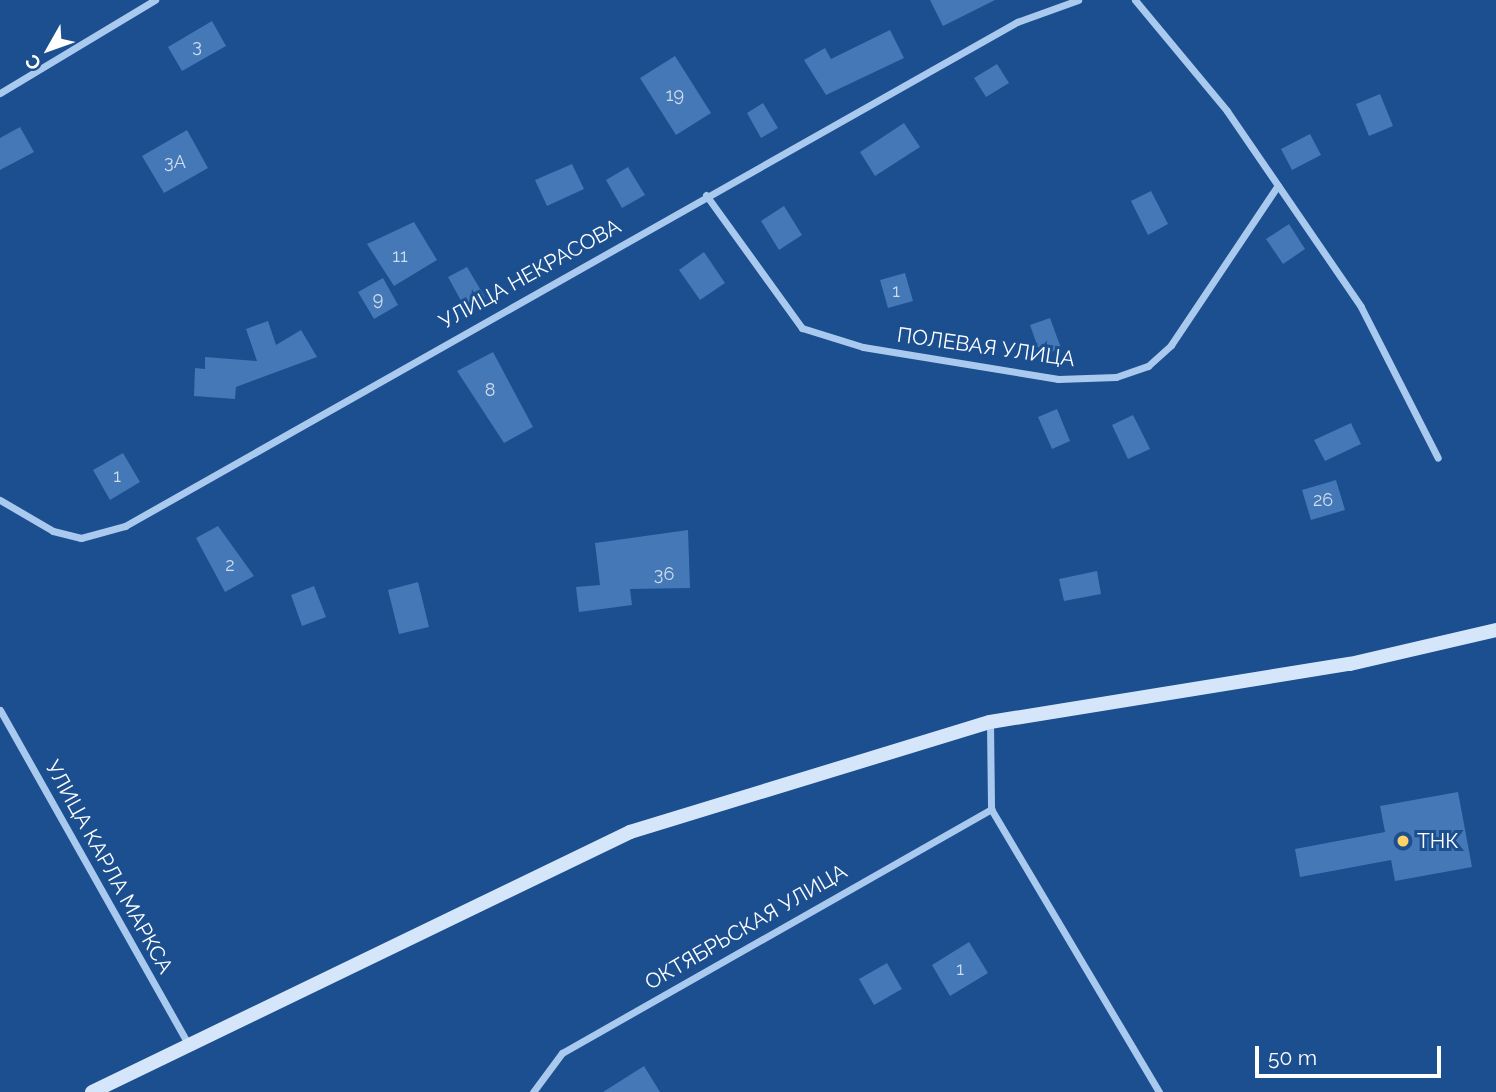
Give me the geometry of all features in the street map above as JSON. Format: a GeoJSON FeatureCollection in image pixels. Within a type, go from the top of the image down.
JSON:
{"type":"FeatureCollection","features":[{"type":"Feature","properties":{"kind":"street"},"geometry":{"type":"LineString","coordinates":[[0,93],[155,0]]}},
{"type":"Feature","properties":{"kind":"street","name":"УЛИЦА НЕКРАСОВА"},"geometry":{"type":"LineString","coordinates":[[0,500],[53,531],[81,538],[125,526],[706,195],[1017,22],[1078,0]]}},
{"type":"Feature","properties":{"kind":"street"},"geometry":{"type":"LineString","coordinates":[[1135,0],[1227,111],[1361,307],[1438,458]]}},
{"type":"Feature","properties":{"kind":"street","name":"ПОЛЕВАЯ УЛИЦА"},"geometry":{"type":"LineString","coordinates":[[706,195],[802,328],[863,347],[1058,379],[1116,377],[1156,359],[1278,185]]}},
{"type":"Feature","properties":{"kind":"street"},"geometry":{"type":"LineString","coordinates":[[92,1092],[187,1042],[630,832],[990,722],[1350,664],[1496,630]]}},
{"type":"Feature","properties":{"kind":"street","name":"УЛИЦА КАРЛА МАРКСА"},"geometry":{"type":"LineString","coordinates":[[0,710],[187,1042]]}},
{"type":"Feature","properties":{"kind":"street"},"geometry":{"type":"LineString","coordinates":[[990,722],[991,808],[1160,1092]]}},
{"type":"Feature","properties":{"kind":"street","name":"ОКТЯБРЬСКАЯ УЛИЦА"},"geometry":{"type":"LineString","coordinates":[[533,1092],[562,1053],[991,808]]}},
{"type":"Feature","properties":{"kind":"building"},"geometry":{"type":"Polygon","coordinates":[[[930,0],[995,0],[943,26],[930,0]]]}},
{"type":"Feature","properties":{"kind":"building"},"geometry":{"type":"Polygon","coordinates":[[[212,21],[226,46],[182,71],[168,47],[212,21]]]}},
{"type":"Feature","properties":{"kind":"building"},"geometry":{"type":"Polygon","coordinates":[[[890,30],[904,58],[826,95],[804,60],[825,48],[831,59],[890,30]]]}},
{"type":"Feature","properties":{"kind":"building"},"geometry":{"type":"Polygon","coordinates":[[[675,56],[711,113],[676,135],[640,78],[675,56]]]}},
{"type":"Feature","properties":{"kind":"building"},"geometry":{"type":"Polygon","coordinates":[[[997,64],[1009,83],[986,97],[974,78],[997,64]]]}},
{"type":"Feature","properties":{"kind":"building"},"geometry":{"type":"Polygon","coordinates":[[[1380,94],[1393,126],[1369,136],[1356,104],[1380,94]]]}},
{"type":"Feature","properties":{"kind":"building"},"geometry":{"type":"Polygon","coordinates":[[[763,103],[778,128],[761,138],[747,113],[763,103]]]}},
{"type":"Feature","properties":{"kind":"building"},"geometry":{"type":"Polygon","coordinates":[[[904,123],[920,147],[875,176],[860,152],[904,123]]]}},
{"type":"Feature","properties":{"kind":"building"},"geometry":{"type":"Polygon","coordinates":[[[20,127],[34,152],[0,170],[0,138],[20,127]]]}},
{"type":"Feature","properties":{"kind":"building"},"geometry":{"type":"Polygon","coordinates":[[[187,130],[208,168],[164,193],[142,156],[187,130]]]}},
{"type":"Feature","properties":{"kind":"building"},"geometry":{"type":"Polygon","coordinates":[[[1310,134],[1321,155],[1292,170],[1281,149],[1310,134]]]}},
{"type":"Feature","properties":{"kind":"building"},"geometry":{"type":"Polygon","coordinates":[[[572,164],[584,189],[547,206],[535,180],[572,164]]]}},
{"type":"Feature","properties":{"kind":"building"},"geometry":{"type":"Polygon","coordinates":[[[628,167],[645,195],[622,208],[606,180],[628,167]]]}},
{"type":"Feature","properties":{"kind":"building"},"geometry":{"type":"Polygon","coordinates":[[[1151,191],[1168,224],[1148,235],[1131,201],[1151,191]]]}},
{"type":"Feature","properties":{"kind":"building"},"geometry":{"type":"Polygon","coordinates":[[[784,206],[802,235],[779,250],[761,221],[784,206]]]}},
{"type":"Feature","properties":{"kind":"building"},"geometry":{"type":"Polygon","coordinates":[[[414,222],[437,260],[394,286],[367,244],[414,222]]]}},
{"type":"Feature","properties":{"kind":"building"},"geometry":{"type":"Polygon","coordinates":[[[1289,224],[1305,249],[1283,264],[1266,239],[1289,224]]]}},
{"type":"Feature","properties":{"kind":"building"},"geometry":{"type":"Polygon","coordinates":[[[704,252],[725,283],[700,300],[679,270],[704,252]]]}},
{"type":"Feature","properties":{"kind":"building"},"geometry":{"type":"Polygon","coordinates":[[[467,267],[485,297],[465,308],[448,277],[467,267]]]}},
{"type":"Feature","properties":{"kind":"building"},"geometry":{"type":"Polygon","coordinates":[[[905,273],[913,301],[888,308],[880,280],[905,273]]]}},
{"type":"Feature","properties":{"kind":"building"},"geometry":{"type":"Polygon","coordinates":[[[383,278],[398,305],[374,319],[358,292],[383,278]]]}},
{"type":"Feature","properties":{"kind":"building"},"geometry":{"type":"Polygon","coordinates":[[[1050,318],[1061,348],[1041,356],[1030,325],[1050,318]]]}},
{"type":"Feature","properties":{"kind":"building"},"geometry":{"type":"Polygon","coordinates":[[[268,321],[276,345],[301,330],[317,357],[236,387],[235,399],[194,396],[195,368],[205,369],[205,357],[257,361],[246,329],[268,321]]]}},
{"type":"Feature","properties":{"kind":"building"},"geometry":{"type":"Polygon","coordinates":[[[493,352],[533,427],[504,443],[457,371],[493,352]]]}},
{"type":"Feature","properties":{"kind":"building"},"geometry":{"type":"Polygon","coordinates":[[[1057,409],[1070,441],[1052,449],[1038,417],[1057,409]]]}},
{"type":"Feature","properties":{"kind":"building"},"geometry":{"type":"Polygon","coordinates":[[[1133,415],[1150,449],[1128,459],[1112,425],[1133,415]]]}},
{"type":"Feature","properties":{"kind":"building"},"geometry":{"type":"Polygon","coordinates":[[[1351,423],[1361,444],[1325,461],[1314,440],[1351,423]]]}},
{"type":"Feature","properties":{"kind":"building"},"geometry":{"type":"Polygon","coordinates":[[[123,453],[140,482],[110,500],[93,470],[123,453]]]}},
{"type":"Feature","properties":{"kind":"building"},"geometry":{"type":"Polygon","coordinates":[[[1336,480],[1345,510],[1311,520],[1302,490],[1336,480]]]}},
{"type":"Feature","properties":{"kind":"building"},"geometry":{"type":"Polygon","coordinates":[[[218,526],[254,576],[225,592],[196,538],[218,526]]]}},
{"type":"Feature","properties":{"kind":"building"},"geometry":{"type":"Polygon","coordinates":[[[688,530],[690,588],[630,589],[632,605],[579,612],[576,587],[600,585],[595,543],[688,530]]]}},
{"type":"Feature","properties":{"kind":"building"},"geometry":{"type":"Polygon","coordinates":[[[1097,571],[1101,594],[1064,601],[1059,579],[1097,571]]]}},
{"type":"Feature","properties":{"kind":"building"},"geometry":{"type":"Polygon","coordinates":[[[418,582],[429,627],[399,634],[388,590],[418,582]]]}},
{"type":"Feature","properties":{"kind":"building"},"geometry":{"type":"Polygon","coordinates":[[[314,586],[326,617],[302,626],[291,595],[314,586]]]}},
{"type":"Feature","properties":{"kind":"building","name":"ТНК"},"geometry":{"type":"Polygon","coordinates":[[[1458,792],[1472,867],[1395,881],[1391,860],[1300,877],[1295,849],[1385,832],[1380,806],[1458,792]]]}},
{"type":"Feature","properties":{"kind":"building"},"geometry":{"type":"Polygon","coordinates":[[[969,942],[988,973],[950,996],[932,965],[969,942]]]}},
{"type":"Feature","properties":{"kind":"building"},"geometry":{"type":"Polygon","coordinates":[[[887,963],[902,989],[874,1005],[859,979],[887,963]]]}},
{"type":"Feature","properties":{"kind":"building"},"geometry":{"type":"Polygon","coordinates":[[[644,1066],[660,1092],[603,1092],[644,1066]]]}},
{"type":"Feature","properties":{"kind":"place","name":"ТНК"},"geometry":{"type":"Point","coordinates":[1403,841]}}]}
